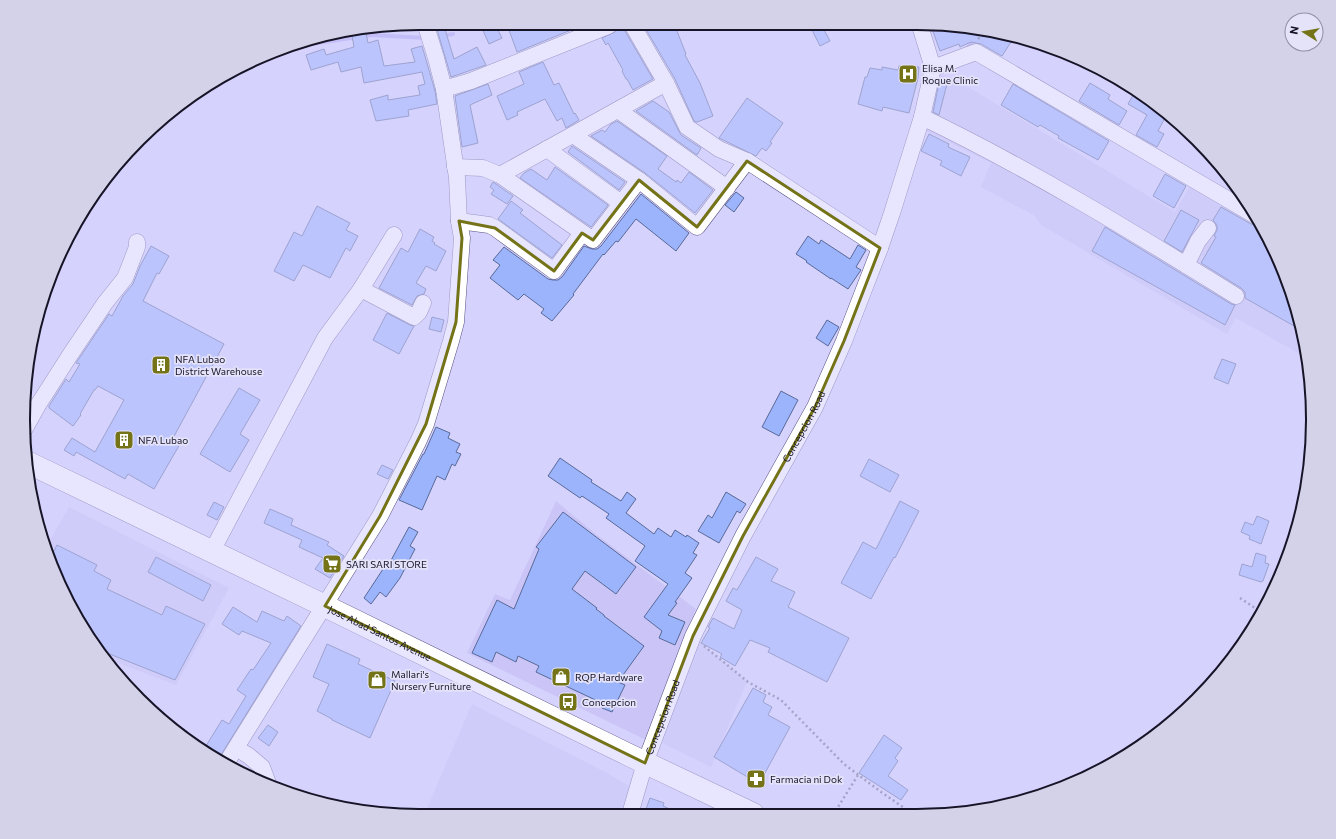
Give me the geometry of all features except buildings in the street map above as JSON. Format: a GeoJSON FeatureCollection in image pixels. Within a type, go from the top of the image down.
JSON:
{"type":"FeatureCollection","features":[{"type":"Feature","properties":{"kind":"highway","name":"Jose Abad Santos Avenue"},"geometry":{"type":"LineString","coordinates":[[33,465],[742,809]]}},
{"type":"Feature","properties":{"kind":"street"},"geometry":{"type":"LineString","coordinates":[[444,89],[471,81],[598,30]]}},
{"type":"Feature","properties":{"kind":"street"},"geometry":{"type":"LineString","coordinates":[[635,30],[666,83],[687,127],[719,149],[747,161],[880,248]]}},
{"type":"Feature","properties":{"kind":"street","name":"Concepcion Road"},"geometry":{"type":"LineString","coordinates":[[631,809],[645,763],[693,636],[742,536],[814,408],[844,341],[880,248],[922,117],[932,68],[921,30]]}},
{"type":"Feature","properties":{"kind":"street"},"geometry":{"type":"LineString","coordinates":[[229,759],[380,516],[426,424],[448,353],[456,322],[462,238],[459,221],[457,178],[444,89],[427,31]]}},
{"type":"Feature","properties":{"kind":"street"},"geometry":{"type":"LineString","coordinates":[[932,68],[976,52],[1244,209]]}},
{"type":"Feature","properties":{"kind":"street"},"geometry":{"type":"LineString","coordinates":[[500,175],[666,83]]}},
{"type":"Feature","properties":{"kind":"street"},"geometry":{"type":"LineString","coordinates":[[618,110],[727,188]]}},
{"type":"Feature","properties":{"kind":"street"},"geometry":{"type":"LineString","coordinates":[[922,117],[1020,167],[1154,245],[1236,296]]}},
{"type":"Feature","properties":{"kind":"street"},"geometry":{"type":"LineString","coordinates":[[573,135],[639,180],[697,227],[747,161]]}},
{"type":"Feature","properties":{"kind":"street"},"geometry":{"type":"LineString","coordinates":[[547,149],[621,203]]}},
{"type":"Feature","properties":{"kind":"street"},"geometry":{"type":"LineString","coordinates":[[455,167],[483,168],[500,175],[592,240],[639,180]]}},
{"type":"Feature","properties":{"kind":"street"},"geometry":{"type":"LineString","coordinates":[[459,221],[489,225],[496,228],[554,271],[582,233]]}},
{"type":"Feature","properties":{"kind":"street"},"geometry":{"type":"LineString","coordinates":[[1186,265],[1198,241],[1208,228]]}},
{"type":"Feature","properties":{"kind":"street"},"geometry":{"type":"LineString","coordinates":[[212,551],[325,338],[361,288],[394,235]]}},
{"type":"Feature","properties":{"kind":"street"},"geometry":{"type":"LineString","coordinates":[[30,419],[70,355],[105,303],[125,278],[137,247],[136,242]]}},
{"type":"Feature","properties":{"kind":"street"},"geometry":{"type":"LineString","coordinates":[[361,288],[414,317],[419,312],[423,303]]}},
{"type":"Feature","properties":{"kind":"street"},"geometry":{"type":"LineString","coordinates":[[236,748],[249,756],[262,767],[265,777]]}},
{"type":"Feature","properties":{"kind":"path"},"geometry":{"type":"LineString","coordinates":[[1240,598],[1257,609]]}},
{"type":"Feature","properties":{"kind":"path"},"geometry":{"type":"LineString","coordinates":[[693,636],[748,682],[781,700],[844,764],[906,809]]}},
{"type":"Feature","properties":{"kind":"path"},"geometry":{"type":"LineString","coordinates":[[837,809],[858,775]]}},
{"type":"Feature","properties":{"kind":"highlighted area"},"geometry":{"type":"Polygon","coordinates":[[[747,161],[880,248],[844,341],[815,407],[743,536],[693,636],[645,763],[325,606],[380,516],[426,424],[456,322],[462,238],[459,221],[495,228],[554,271],[582,233],[593,240],[639,180],[697,227],[747,161]]]}},
{"type":"Feature","properties":{"kind":"shaded area"},"geometry":{"type":"Polygon","coordinates":[[[939,75],[953,78],[1175,212],[1192,183],[1247,214],[1266,247],[1276,270],[1293,319],[1301,354],[1236,318],[1227,334],[1041,225],[1035,216],[981,187],[991,163],[924,130],[939,75]]]}},
{"type":"Feature","properties":{"kind":"shaded area"},"geometry":{"type":"Polygon","coordinates":[[[556,501],[597,535],[696,609],[650,728],[648,741],[467,653],[495,594],[510,600],[556,501]]]}},
{"type":"Feature","properties":{"kind":"shaded area"},"geometry":{"type":"Polygon","coordinates":[[[69,507],[229,588],[176,685],[114,661],[110,657],[82,614],[70,592],[50,541],[69,507]]]}},
{"type":"Feature","properties":{"kind":"shaded area"},"geometry":{"type":"Polygon","coordinates":[[[699,641],[747,681],[711,767],[664,744],[662,740],[699,641]]]}},
{"type":"Feature","properties":{"kind":"shaded area"},"geometry":{"type":"Polygon","coordinates":[[[472,704],[607,773],[629,786],[631,794],[626,809],[427,809],[472,704]]]}},
{"type":"Feature","properties":{"kind":"waterway"},"geometry":{"type":"LineString","coordinates":[[442,36],[453,34]]}},
{"type":"Feature","properties":{"kind":"waterway"},"geometry":{"type":"LineString","coordinates":[[322,42],[372,35],[425,38]]}},
{"type":"Feature","properties":{"kind":"waterway"},"geometry":{"type":"LineString","coordinates":[[965,50],[976,39]]}},
{"type":"Feature","properties":{"kind":"place","name":"Elisa M. Roque Clinic"},"geometry":{"type":"Point","coordinates":[908,74]}},
{"type":"Feature","properties":{"kind":"place","name":"NFA Lubao District Warehouse"},"geometry":{"type":"Point","coordinates":[161,365]}},
{"type":"Feature","properties":{"kind":"place","name":"NFA Lubao"},"geometry":{"type":"Point","coordinates":[124,440]}},
{"type":"Feature","properties":{"kind":"place","name":"SARI SARI STORE"},"geometry":{"type":"Point","coordinates":[332,564]}},
{"type":"Feature","properties":{"kind":"place","name":"RQP Hardware"},"geometry":{"type":"Point","coordinates":[561,677]}},
{"type":"Feature","properties":{"kind":"place","name":"Mallari's Nursery Furniture"},"geometry":{"type":"Point","coordinates":[377,680]}},
{"type":"Feature","properties":{"kind":"place","name":"Concepcion"},"geometry":{"type":"Point","coordinates":[568,702]}},
{"type":"Feature","properties":{"kind":"place","name":"Farmacia ni Dok"},"geometry":{"type":"Point","coordinates":[756,779]}}]}
